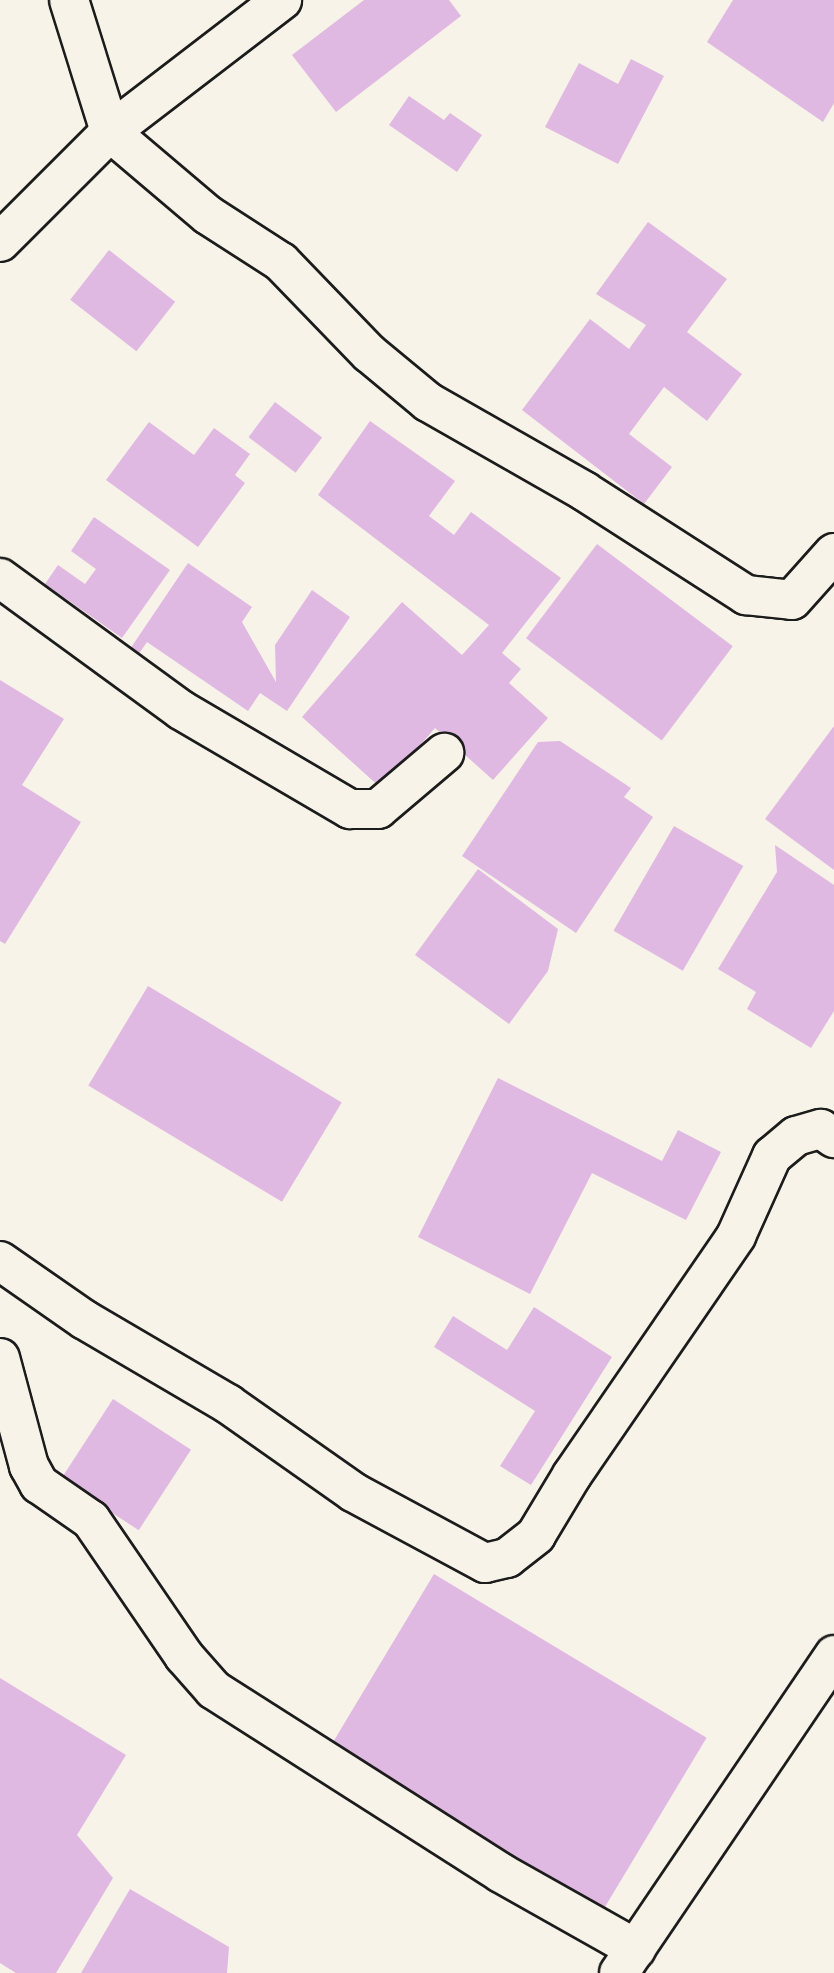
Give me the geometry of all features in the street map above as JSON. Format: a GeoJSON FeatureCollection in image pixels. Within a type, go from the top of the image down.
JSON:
{"type":"FeatureCollection","features":[{"type":"Feature","properties":{"kind":"street"},"geometry":{"type":"LineString","coordinates":[[69,0],[110,132],[208,215],[281,262],[369,353],[428,402],[584,491],[746,595],[792,600],[834,553]]}},
{"type":"Feature","properties":{"kind":"street"},"geometry":{"type":"LineString","coordinates":[[0,242],[110,132],[282,0]]}},
{"type":"Feature","properties":{"kind":"street"},"geometry":{"type":"LineString","coordinates":[[0,578],[181,710],[350,809],[378,809],[444,753]]}},
{"type":"Feature","properties":{"kind":"street"},"geometry":{"type":"LineString","coordinates":[[0,1261],[85,1320],[228,1404],[353,1492],[485,1563],[507,1558],[536,1535],[588,1451],[736,1236],[772,1156],[796,1136],[821,1129],[834,1138]]}},
{"type":"Feature","properties":{"kind":"street"},"geometry":{"type":"LineString","coordinates":[[0,1358],[29,1466],[39,1484],[91,1520],[184,1656],[214,1690],[501,1873],[627,1961],[834,1655]]}},
{"type":"Feature","properties":{"kind":"building"},"geometry":{"type":"Polygon","coordinates":[[[364,0],[449,0],[461,16],[336,112],[292,55],[364,0]]]}},
{"type":"Feature","properties":{"kind":"building"},"geometry":{"type":"Polygon","coordinates":[[[733,0],[834,0],[834,103],[823,122],[707,42],[733,0]]]}},
{"type":"Feature","properties":{"kind":"building"},"geometry":{"type":"Polygon","coordinates":[[[631,59],[664,76],[618,164],[545,127],[579,63],[618,84],[631,59]]]}},
{"type":"Feature","properties":{"kind":"building"},"geometry":{"type":"Polygon","coordinates":[[[409,96],[444,120],[450,113],[482,135],[457,172],[389,125],[409,96]]]}},
{"type":"Feature","properties":{"kind":"building"},"geometry":{"type":"Polygon","coordinates":[[[648,222],[727,279],[687,332],[742,374],[707,421],[664,387],[629,434],[672,467],[644,504],[522,410],[590,319],[629,349],[646,325],[596,294],[648,222]]]}},
{"type":"Feature","properties":{"kind":"building"},"geometry":{"type":"Polygon","coordinates":[[[109,250],[175,302],[136,351],[70,300],[109,250]]]}},
{"type":"Feature","properties":{"kind":"building"},"geometry":{"type":"Polygon","coordinates":[[[275,402],[322,438],[296,473],[249,437],[275,402]]]}},
{"type":"Feature","properties":{"kind":"building"},"geometry":{"type":"Polygon","coordinates":[[[370,421],[455,481],[429,516],[454,535],[471,512],[561,578],[502,653],[521,669],[509,683],[548,718],[493,780],[435,728],[382,789],[302,717],[402,602],[462,655],[489,625],[318,495],[370,421]]]}},
{"type":"Feature","properties":{"kind":"building"},"geometry":{"type":"Polygon","coordinates":[[[149,422],[194,455],[214,428],[250,454],[235,475],[245,483],[198,547],[106,480],[149,422]]]}},
{"type":"Feature","properties":{"kind":"building"},"geometry":{"type":"Polygon","coordinates":[[[94,517],[170,570],[122,638],[45,584],[58,565],[85,584],[96,569],[71,551],[94,517]]]}},
{"type":"Feature","properties":{"kind":"building"},"geometry":{"type":"Polygon","coordinates":[[[597,544],[733,646],[662,741],[526,638],[597,544]]]}},
{"type":"Feature","properties":{"kind":"building"},"geometry":{"type":"Polygon","coordinates":[[[188,563],[252,607],[242,622],[276,682],[275,645],[312,590],[350,617],[287,711],[260,693],[248,711],[147,642],[136,658],[128,652],[188,563]]]}},
{"type":"Feature","properties":{"kind":"building"},"geometry":{"type":"Polygon","coordinates":[[[0,680],[64,719],[22,785],[81,822],[5,944],[0,941],[0,680]]]}},
{"type":"Feature","properties":{"kind":"building"},"geometry":{"type":"Polygon","coordinates":[[[834,726],[834,870],[765,819],[834,726]]]}},
{"type":"Feature","properties":{"kind":"building"},"geometry":{"type":"Polygon","coordinates":[[[560,741],[631,788],[624,797],[653,817],[576,933],[462,856],[538,742],[560,741]]]}},
{"type":"Feature","properties":{"kind":"building"},"geometry":{"type":"Polygon","coordinates":[[[674,826],[743,866],[683,971],[614,931],[674,826]]]}},
{"type":"Feature","properties":{"kind":"building"},"geometry":{"type":"Polygon","coordinates":[[[775,845],[834,885],[834,1011],[811,1048],[747,1009],[756,992],[718,969],[777,872],[775,845]]]}},
{"type":"Feature","properties":{"kind":"building"},"geometry":{"type":"Polygon","coordinates":[[[478,869],[558,929],[548,971],[509,1024],[415,955],[478,869]]]}},
{"type":"Feature","properties":{"kind":"building"},"geometry":{"type":"Polygon","coordinates":[[[148,986],[342,1102],[282,1202],[88,1085],[148,986]]]}},
{"type":"Feature","properties":{"kind":"building"},"geometry":{"type":"Polygon","coordinates":[[[498,1078],[662,1161],[678,1130],[721,1152],[686,1220],[592,1173],[530,1294],[418,1237],[498,1078]]]}},
{"type":"Feature","properties":{"kind":"building"},"geometry":{"type":"Polygon","coordinates":[[[534,1307],[612,1357],[531,1485],[500,1466],[535,1411],[434,1347],[453,1316],[507,1350],[534,1307]]]}},
{"type":"Feature","properties":{"kind":"building"},"geometry":{"type":"Polygon","coordinates":[[[113,1399],[191,1450],[139,1530],[61,1480],[113,1399]]]}},
{"type":"Feature","properties":{"kind":"building"},"geometry":{"type":"Polygon","coordinates":[[[434,1574],[707,1738],[604,1909],[331,1745],[434,1574]]]}},
{"type":"Feature","properties":{"kind":"building"},"geometry":{"type":"Polygon","coordinates":[[[0,1678],[126,1755],[77,1835],[113,1878],[56,1973],[16,1973],[0,1963],[0,1678]]]}},
{"type":"Feature","properties":{"kind":"building"},"geometry":{"type":"Polygon","coordinates":[[[130,1889],[229,1947],[227,1973],[81,1973],[130,1889]]]}}]}
